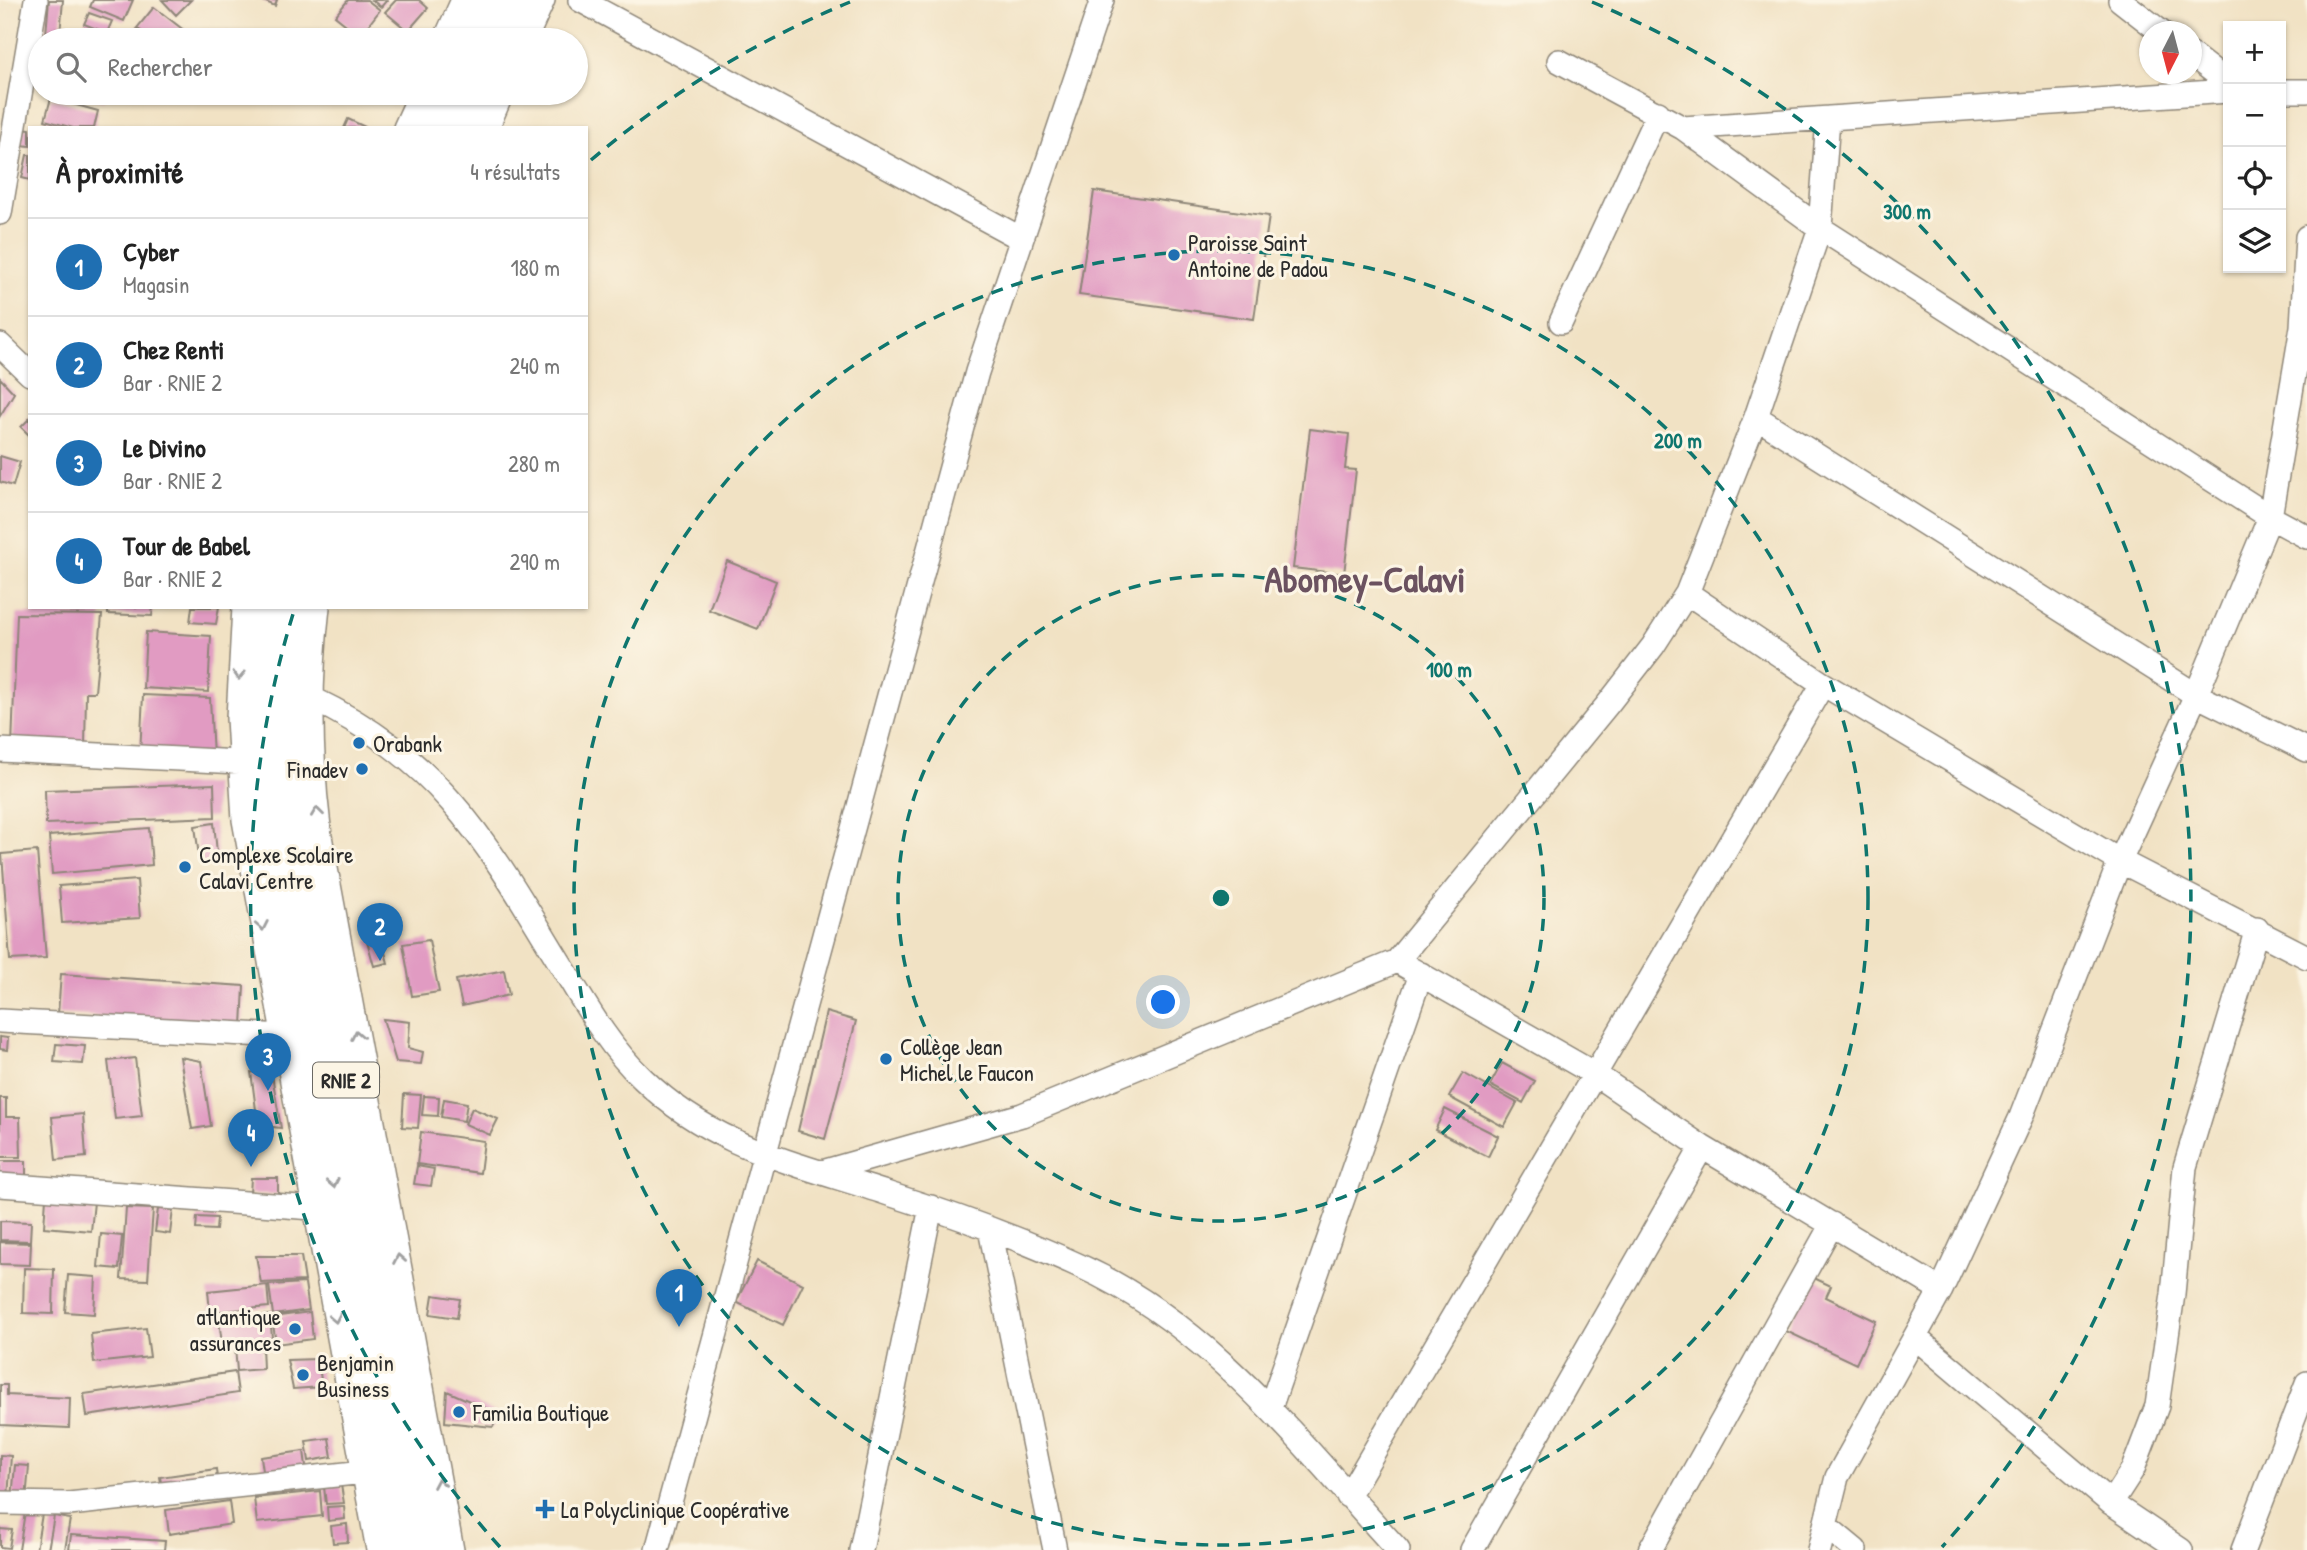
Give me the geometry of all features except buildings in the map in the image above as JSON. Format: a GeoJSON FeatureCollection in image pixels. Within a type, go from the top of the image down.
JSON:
{"type":"FeatureCollection","features":[{"type":"Feature","properties":{"kind":"highway"},"geometry":{"type":"LineString","coordinates":[[472,28],[485,0]]}},
{"type":"Feature","properties":{"kind":"highway"},"geometry":{"type":"LineString","coordinates":[[507,28],[520,0]]}},
{"type":"Feature","properties":{"kind":"highway"},"geometry":{"type":"LineString","coordinates":[[430,126],[439,105]]}},
{"type":"Feature","properties":{"kind":"highway"},"geometry":{"type":"LineString","coordinates":[[464,126],[473,105]]}},
{"type":"Feature","properties":{"kind":"highway","name":"RNIE 2"},"geometry":{"type":"LineString","coordinates":[[265,609],[258,711],[269,846],[400,1550]]}},
{"type":"Feature","properties":{"kind":"highway","name":"RNIE 2"},"geometry":{"type":"LineString","coordinates":[[296,609],[289,687],[290,734],[304,852],[433,1550]]}},
{"type":"Feature","properties":{"kind":"street"},"geometry":{"type":"LineString","coordinates":[[31,28],[36,0]]}},
{"type":"Feature","properties":{"kind":"street"},"geometry":{"type":"LineString","coordinates":[[450,28],[463,0]]}},
{"type":"Feature","properties":{"kind":"street"},"geometry":{"type":"LineString","coordinates":[[531,28],[543,0]]}},
{"type":"Feature","properties":{"kind":"street"},"geometry":{"type":"LineString","coordinates":[[580,0],[1020,238]]}},
{"type":"Feature","properties":{"kind":"street"},"geometry":{"type":"LineString","coordinates":[[657,1550],[977,372],[1102,0]]}},
{"type":"Feature","properties":{"kind":"street"},"geometry":{"type":"LineString","coordinates":[[2120,0],[2147,21]]}},
{"type":"Feature","properties":{"kind":"street"},"geometry":{"type":"LineString","coordinates":[[0,213],[28,47]]}},
{"type":"Feature","properties":{"kind":"street"},"geometry":{"type":"LineString","coordinates":[[1559,61],[1683,128],[1820,228],[2270,517],[2307,537]]}},
{"type":"Feature","properties":{"kind":"street"},"geometry":{"type":"LineString","coordinates":[[2202,63],[2223,79]]}},
{"type":"Feature","properties":{"kind":"street"},"geometry":{"type":"LineString","coordinates":[[1683,128],[2223,91]]}},
{"type":"Feature","properties":{"kind":"street"},"geometry":{"type":"LineString","coordinates":[[2286,91],[2307,91]]}},
{"type":"Feature","properties":{"kind":"street"},"geometry":{"type":"LineString","coordinates":[[406,126],[416,105]]}},
{"type":"Feature","properties":{"kind":"street"},"geometry":{"type":"LineString","coordinates":[[488,126],[497,105]]}},
{"type":"Feature","properties":{"kind":"street"},"geometry":{"type":"LineString","coordinates":[[1561,322],[1658,113]]}},
{"type":"Feature","properties":{"kind":"street"},"geometry":{"type":"LineString","coordinates":[[822,1172],[1022,1115],[1397,961],[1608,704],[1653,646],[1687,593],[1756,417],[1820,228],[1828,118]]}},
{"type":"Feature","properties":{"kind":"street"},"geometry":{"type":"LineString","coordinates":[[1819,1550],[1826,1526],[1826,1511],[1837,1477],[1941,1290],[2021,1117],[2120,861],[2196,695],[2270,517],[2305,328],[2307,237]]}},
{"type":"Feature","properties":{"kind":"street"},"geometry":{"type":"LineString","coordinates":[[0,345],[28,372]]}},
{"type":"Feature","properties":{"kind":"street"},"geometry":{"type":"LineString","coordinates":[[1756,417],[2196,695],[2307,750]]}},
{"type":"Feature","properties":{"kind":"street"},"geometry":{"type":"LineString","coordinates":[[1687,593],[1823,684],[2120,861],[2307,957]]}},
{"type":"Feature","properties":{"kind":"street"},"geometry":{"type":"LineString","coordinates":[[244,609],[238,694],[239,762],[252,871],[285,1036],[313,1208],[378,1550]]}},
{"type":"Feature","properties":{"kind":"street"},"geometry":{"type":"LineString","coordinates":[[318,609],[310,698],[315,797],[325,872],[452,1550]]}},
{"type":"Feature","properties":{"kind":"street"},"geometry":{"type":"LineString","coordinates":[[1348,1496],[1593,1073],[1823,684]]}},
{"type":"Feature","properties":{"kind":"street"},"geometry":{"type":"LineString","coordinates":[[310,698],[365,726],[416,764],[444,791],[493,854],[601,1030],[645,1081],[705,1126],[763,1156],[931,1207],[990,1229],[1083,1267],[1142,1300],[1203,1347],[1269,1408],[1398,1550]]}},
{"type":"Feature","properties":{"kind":"street"},"geometry":{"type":"LineString","coordinates":[[0,750],[239,762]]}},
{"type":"Feature","properties":{"kind":"street"},"geometry":{"type":"LineString","coordinates":[[2111,1503],[2133,1469],[2157,1406],[2173,1294],[2185,1167],[2257,929]]}},
{"type":"Feature","properties":{"kind":"street"},"geometry":{"type":"LineString","coordinates":[[1397,961],[1593,1073],[1702,1147],[1941,1290]]}},
{"type":"Feature","properties":{"kind":"street"},"geometry":{"type":"LineString","coordinates":[[1269,1408],[1421,974]]}},
{"type":"Feature","properties":{"kind":"street"},"geometry":{"type":"LineString","coordinates":[[0,1021],[285,1036]]}},
{"type":"Feature","properties":{"kind":"street"},"geometry":{"type":"LineString","coordinates":[[1472,1550],[1702,1147]]}},
{"type":"Feature","properties":{"kind":"street"},"geometry":{"type":"LineString","coordinates":[[0,1185],[313,1208]]}},
{"type":"Feature","properties":{"kind":"street"},"geometry":{"type":"LineString","coordinates":[[861,1550],[931,1207]]}},
{"type":"Feature","properties":{"kind":"street"},"geometry":{"type":"LineString","coordinates":[[1650,1550],[1832,1224]]}},
{"type":"Feature","properties":{"kind":"street"},"geometry":{"type":"LineString","coordinates":[[990,1229],[1055,1550]]}},
{"type":"Feature","properties":{"kind":"street"},"geometry":{"type":"LineString","coordinates":[[1916,1338],[2111,1503],[2181,1550]]}},
{"type":"Feature","properties":{"kind":"street"},"geometry":{"type":"LineString","coordinates":[[2243,1550],[2307,1383]]}},
{"type":"Feature","properties":{"kind":"street"},"geometry":{"type":"LineString","coordinates":[[0,1503],[69,1504],[364,1472]]}},
{"type":"Feature","properties":{"kind":"street"},"geometry":{"type":"LineString","coordinates":[[1826,1526],[1855,1550]]}},
{"type":"Feature","properties":{"kind":"place","name":"Paroisse Saint Antoine de Padou"},"geometry":{"type":"Point","coordinates":[1174,255]}},
{"type":"Feature","properties":{"kind":"place","name":"Orabank"},"geometry":{"type":"Point","coordinates":[359,743]}},
{"type":"Feature","properties":{"kind":"place","name":"Finadev"},"geometry":{"type":"Point","coordinates":[362,769]}},
{"type":"Feature","properties":{"kind":"place","name":"Complexe Scolaire Calavi Centre"},"geometry":{"type":"Point","coordinates":[185,867]}},
{"type":"Feature","properties":{"kind":"place","name":"Chez Renti"},"geometry":{"type":"Point","coordinates":[380,961]}},
{"type":"Feature","properties":{"kind":"place","name":"Collège Jean Michel le Faucon"},"geometry":{"type":"Point","coordinates":[886,1059]}},
{"type":"Feature","properties":{"kind":"place","name":"Le Divino"},"geometry":{"type":"Point","coordinates":[268,1091]}},
{"type":"Feature","properties":{"kind":"place","name":"Tour de Babel"},"geometry":{"type":"Point","coordinates":[251,1167]}},
{"type":"Feature","properties":{"kind":"place","name":"Cyber"},"geometry":{"type":"Point","coordinates":[679,1327]}},
{"type":"Feature","properties":{"kind":"place","name":"atlantique assurances"},"geometry":{"type":"Point","coordinates":[295,1329]}},
{"type":"Feature","properties":{"kind":"place","name":"Benjamin Business"},"geometry":{"type":"Point","coordinates":[303,1375]}},
{"type":"Feature","properties":{"kind":"place","name":"Familia Boutique"},"geometry":{"type":"Point","coordinates":[459,1412]}},
{"type":"Feature","properties":{"kind":"place","name":"La Polyclinique Coopérative"},"geometry":{"type":"Point","coordinates":[545,1509]}},
{"type":"Feature","properties":{"kind":"district","name":"Abomey-Calavi"},"geometry":{"type":"Point","coordinates":[1365,578]}}]}
